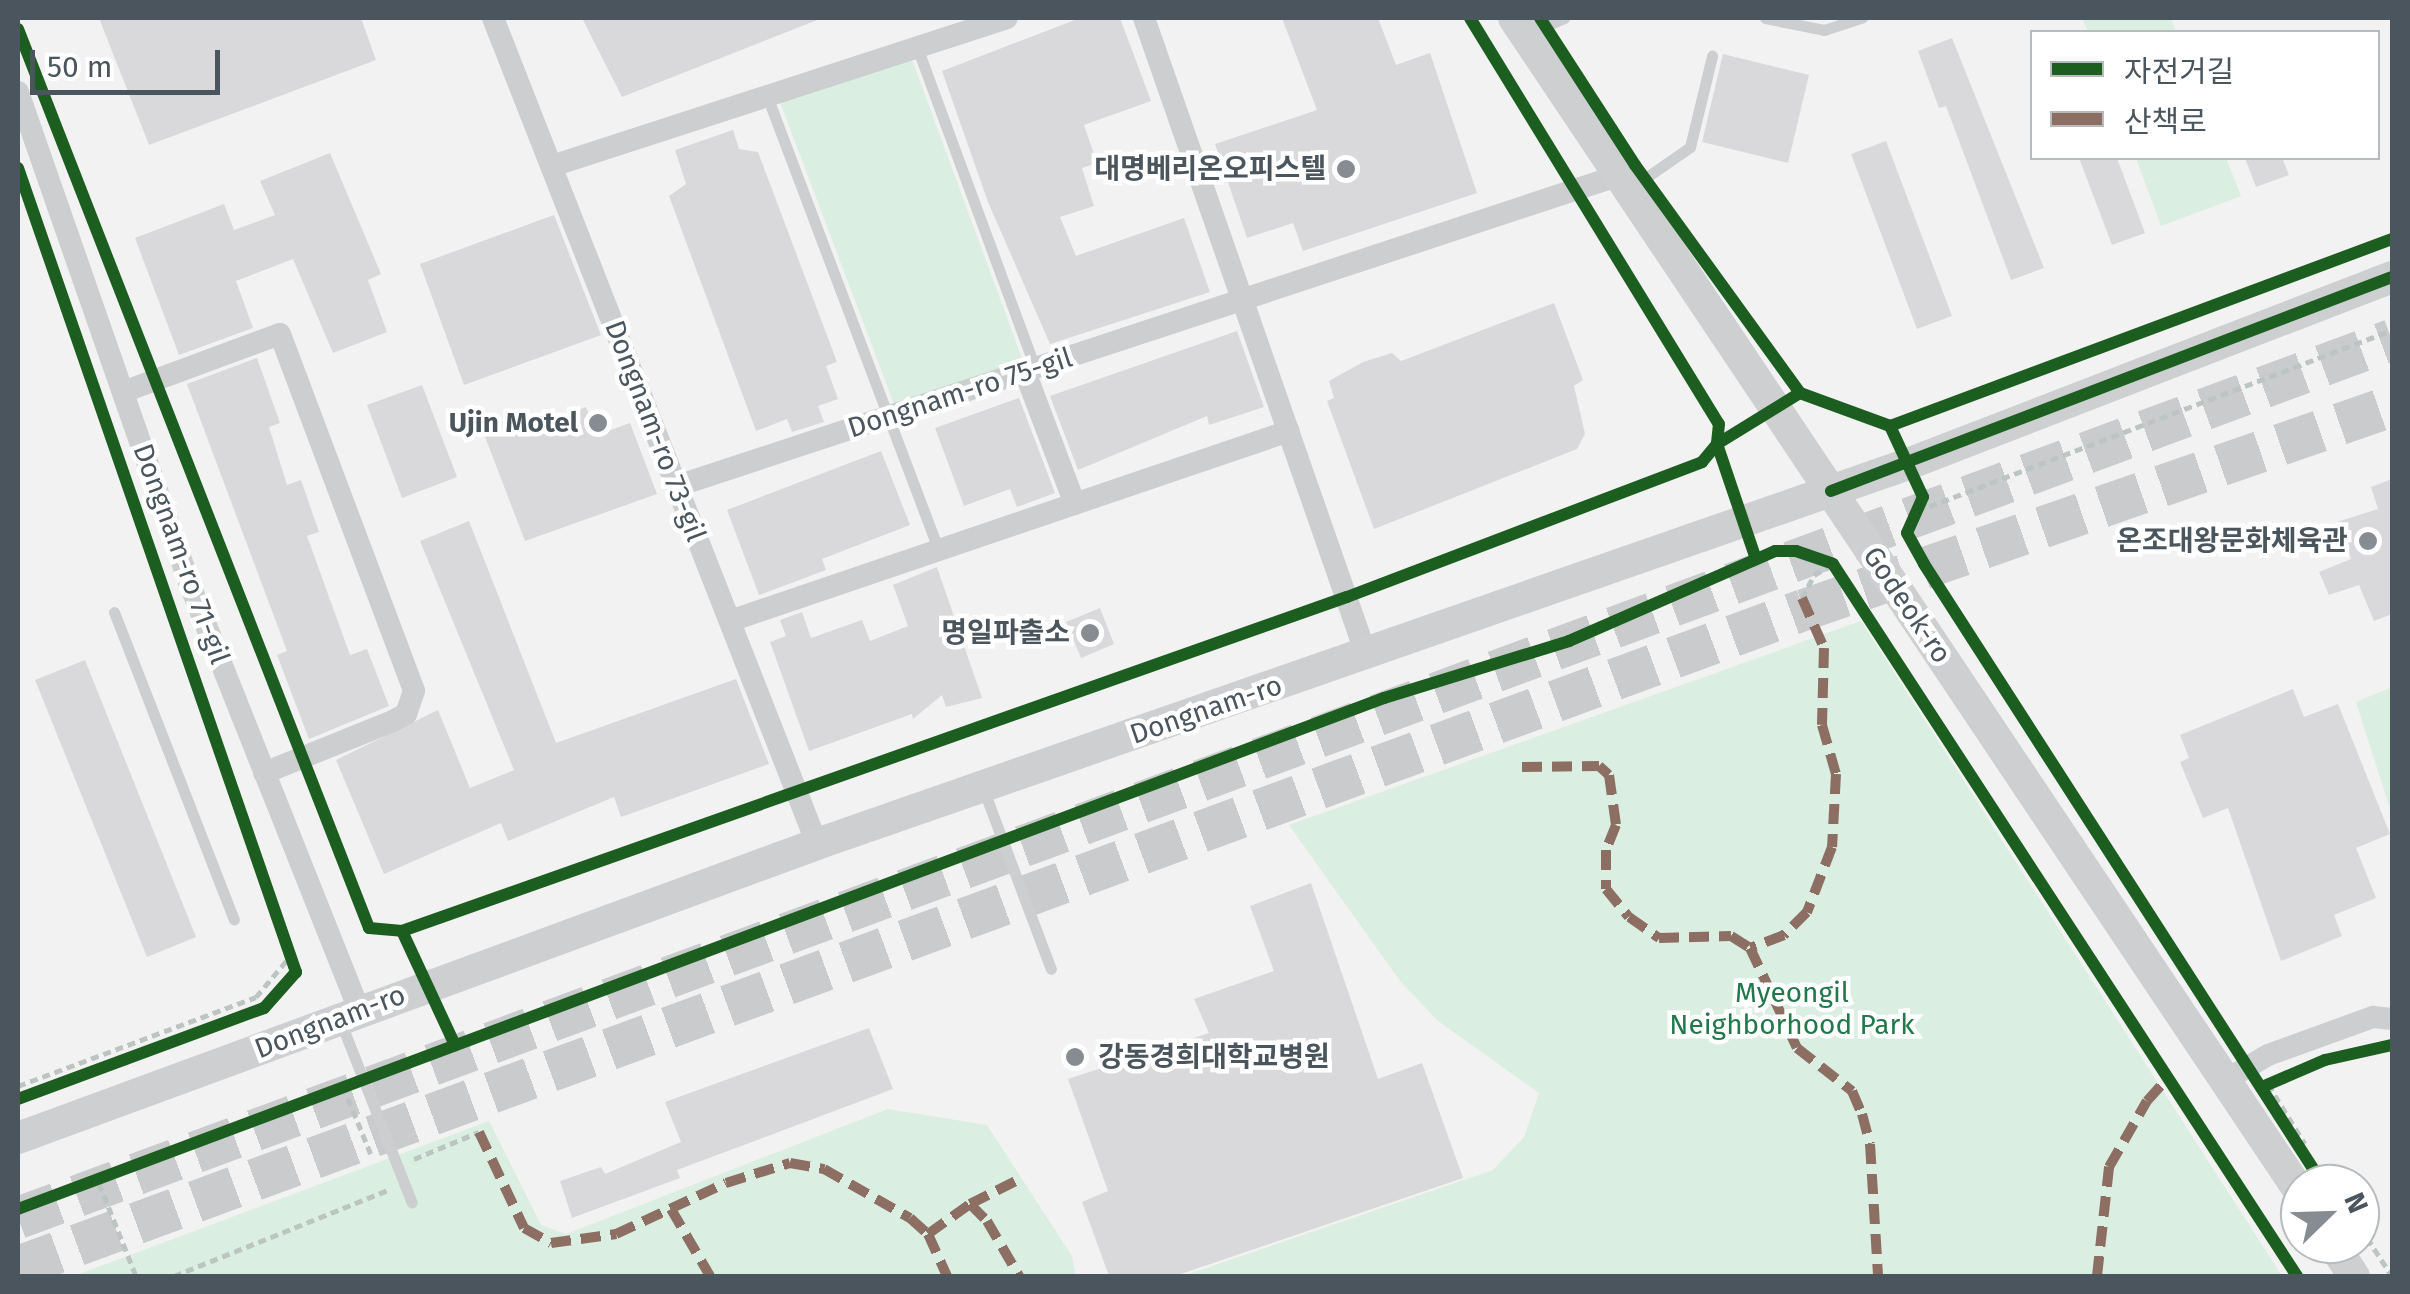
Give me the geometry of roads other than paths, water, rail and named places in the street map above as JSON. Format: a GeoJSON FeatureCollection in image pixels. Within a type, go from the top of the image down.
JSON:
{"type":"FeatureCollection","features":[{"type":"Feature","properties":{"kind":"main road","name":"Godeok-ro"},"geometry":{"type":"LineString","coordinates":[[1519,26],[1831,491],[2303,1164]]}},
{"type":"Feature","properties":{"kind":"main road","name":"Dongnam-ro"},"geometry":{"type":"LineString","coordinates":[[18,1138],[817,844],[1831,491],[2392,277]]}},
{"type":"Feature","properties":{"kind":"street","name":"Dongnam-ro 73-gil"},"geometry":{"type":"LineString","coordinates":[[493,18],[817,844]]}},
{"type":"Feature","properties":{"kind":"street"},"geometry":{"type":"LineString","coordinates":[[552,166],[1007,18]]}},
{"type":"Feature","properties":{"kind":"street"},"geometry":{"type":"LineString","coordinates":[[1144,18],[1366,654]]}},
{"type":"Feature","properties":{"kind":"street","name":"Dongnam-ro 71-gil"},"geometry":{"type":"LineString","coordinates":[[18,92],[349,1015]]}},
{"type":"Feature","properties":{"kind":"street","name":"Dongnam-ro 75-gil"},"geometry":{"type":"LineString","coordinates":[[677,486],[1243,300],[1624,182]]}},
{"type":"Feature","properties":{"kind":"street"},"geometry":{"type":"LineString","coordinates":[[123,392],[280,334],[414,691],[406,714],[394,721],[264,773]]}},
{"type":"Feature","properties":{"kind":"street"},"geometry":{"type":"LineString","coordinates":[[1030,370],[1075,504]]}},
{"type":"Feature","properties":{"kind":"street"},"geometry":{"type":"LineString","coordinates":[[730,621],[1289,432]]}},
{"type":"Feature","properties":{"kind":"street"},"geometry":{"type":"LineString","coordinates":[[2237,1073],[2373,1017],[2392,1019]]}},
{"type":"Feature","properties":{"kind":"lane"},"geometry":{"type":"LineString","coordinates":[[1519,26],[1564,18]]}},
{"type":"Feature","properties":{"kind":"lane"},"geometry":{"type":"LineString","coordinates":[[1765,18],[1824,30],[1862,18]]}},
{"type":"Feature","properties":{"kind":"lane"},"geometry":{"type":"LineString","coordinates":[[917,47],[1030,370]]}},
{"type":"Feature","properties":{"kind":"lane"},"geometry":{"type":"LineString","coordinates":[[1624,182],[1690,147],[1712,56]]}},
{"type":"Feature","properties":{"kind":"lane"},"geometry":{"type":"LineString","coordinates":[[767,96],[940,550]]}},
{"type":"Feature","properties":{"kind":"lane"},"geometry":{"type":"LineString","coordinates":[[114,612],[234,918]]}},
{"type":"Feature","properties":{"kind":"lane"},"geometry":{"type":"LineString","coordinates":[[983,786],[1051,970]]}},
{"type":"Feature","properties":{"kind":"lane"},"geometry":{"type":"LineString","coordinates":[[349,1015],[362,1078],[412,1203]]}},
{"type":"Feature","properties":{"kind":"tunnel"},"geometry":{"type":"LineString","coordinates":[[18,1218],[2392,340]]}},
{"type":"Feature","properties":{"kind":"tunnel"},"geometry":{"type":"LineString","coordinates":[[18,1267],[1804,610],[2392,406]]}},
{"type":"Feature","properties":{"kind":"place","name":"대명베리온오피스텔"},"geometry":{"type":"Point","coordinates":[1346,169]}},
{"type":"Feature","properties":{"kind":"place","name":"Ujin Motel"},"geometry":{"type":"Point","coordinates":[598,423]}},
{"type":"Feature","properties":{"kind":"place","name":"온조대왕문화체육관"},"geometry":{"type":"Point","coordinates":[2368,541]}},
{"type":"Feature","properties":{"kind":"place","name":"명일파출소"},"geometry":{"type":"Point","coordinates":[1090,633]}},
{"type":"Feature","properties":{"kind":"place","name":"강동경희대학교병원"},"geometry":{"type":"Point","coordinates":[1075,1057]}},
{"type":"Feature","properties":{"kind":"park label","name":"Myeongil Neighborhood Park"},"geometry":{"type":"Point","coordinates":[1792,1009]}}]}
